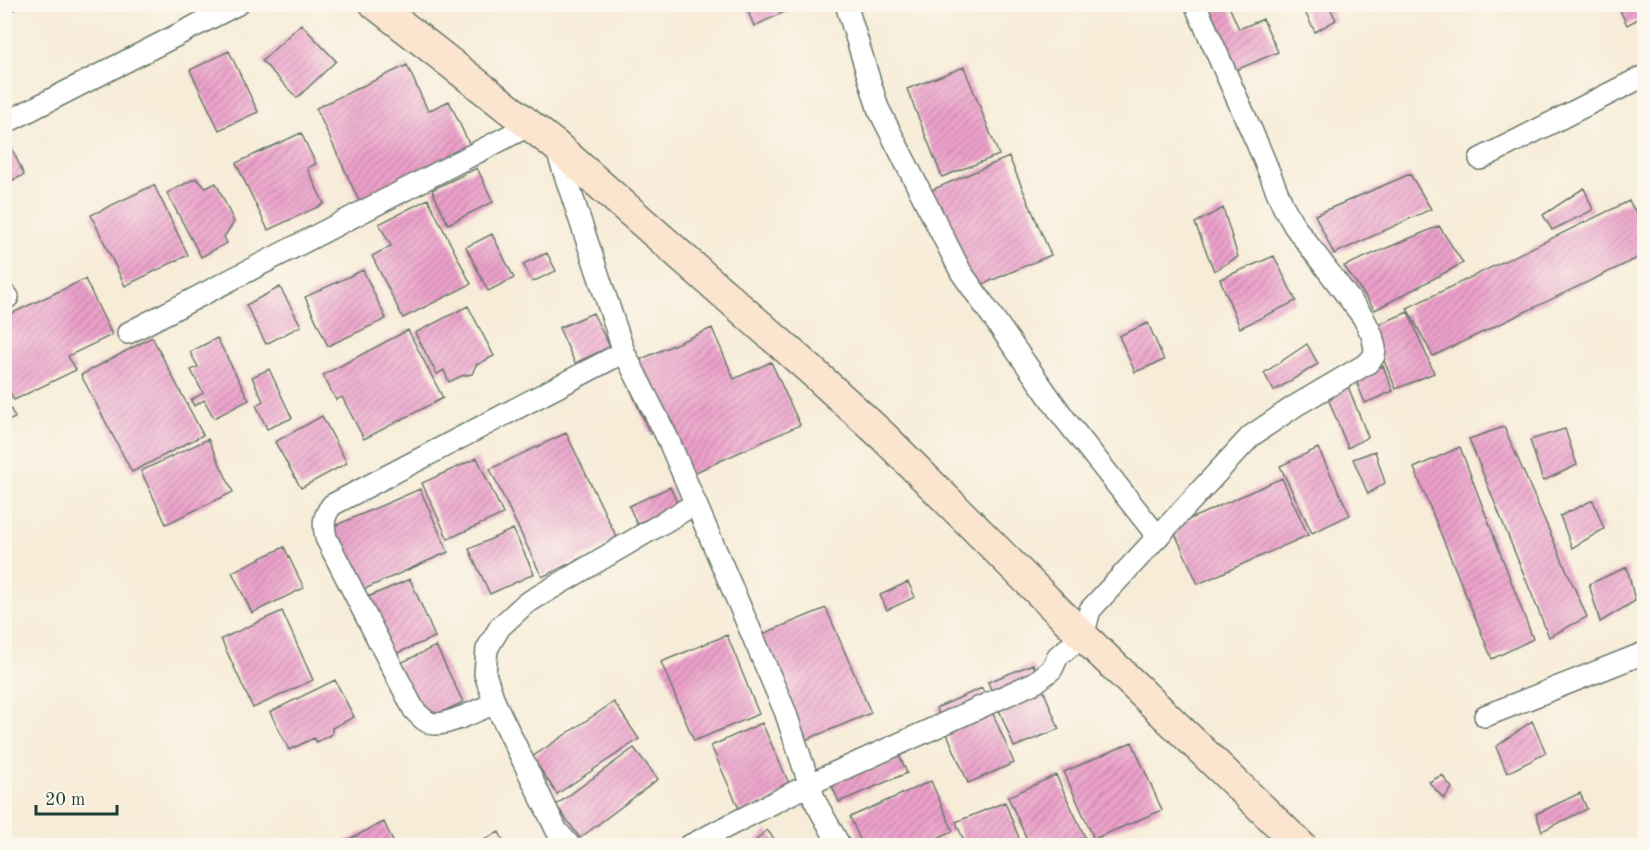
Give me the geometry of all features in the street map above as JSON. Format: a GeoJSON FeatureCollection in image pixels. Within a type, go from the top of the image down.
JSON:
{"type":"FeatureCollection","features":[{"type":"Feature","properties":{"kind":"street"},"geometry":{"type":"LineString","coordinates":[[11,120],[238,4]]}},
{"type":"Feature","properties":{"kind":"street"},"geometry":{"type":"LineString","coordinates":[[375,4],[555,145],[883,436],[1083,636],[1301,846]]}},
{"type":"Feature","properties":{"kind":"street"},"geometry":{"type":"LineString","coordinates":[[846,4],[878,108],[961,272],[1064,418],[1158,537]]}},
{"type":"Feature","properties":{"kind":"street"},"geometry":{"type":"LineString","coordinates":[[689,846],[810,784],[1036,682],[1052,669],[1058,656],[1083,636],[1090,610],[1251,436],[1295,406],[1368,363],[1374,356],[1372,335],[1363,317],[1295,226],[1283,206],[1195,4]]}},
{"type":"Feature","properties":{"kind":"street"},"geometry":{"type":"LineString","coordinates":[[1480,159],[1644,76]]}},
{"type":"Feature","properties":{"kind":"street"},"geometry":{"type":"LineString","coordinates":[[128,333],[530,125]]}},
{"type":"Feature","properties":{"kind":"street"},"geometry":{"type":"LineString","coordinates":[[555,145],[624,352],[667,437],[784,711],[815,801],[840,846]]}},
{"type":"Feature","properties":{"kind":"street"},"geometry":{"type":"LineString","coordinates":[[495,703],[446,722],[433,724],[423,719],[414,710],[326,538],[323,526],[325,514],[332,505],[624,352]]}},
{"type":"Feature","properties":{"kind":"street"},"geometry":{"type":"LineString","coordinates":[[570,846],[557,831],[495,703],[485,674],[487,649],[500,627],[525,604],[695,504]]}},
{"type":"Feature","properties":{"kind":"street"},"geometry":{"type":"LineString","coordinates":[[1485,716],[1644,652]]}},
{"type":"Feature","properties":{"kind":"building"},"geometry":{"type":"Polygon","coordinates":[[[4,4],[26,4],[26,5],[7,12],[4,4]]]}},
{"type":"Feature","properties":{"kind":"building"},"geometry":{"type":"Polygon","coordinates":[[[745,4],[802,4],[754,26],[745,4]]]}},
{"type":"Feature","properties":{"kind":"building"},"geometry":{"type":"Polygon","coordinates":[[[1199,4],[1228,4],[1239,29],[1263,19],[1278,52],[1229,73],[1199,4]]]}},
{"type":"Feature","properties":{"kind":"building"},"geometry":{"type":"Polygon","coordinates":[[[1301,4],[1328,4],[1336,20],[1315,32],[1301,4]]]}},
{"type":"Feature","properties":{"kind":"building"},"geometry":{"type":"Polygon","coordinates":[[[1617,4],[1644,4],[1644,16],[1627,25],[1617,4]]]}},
{"type":"Feature","properties":{"kind":"building"},"geometry":{"type":"Polygon","coordinates":[[[301,24],[336,61],[297,98],[262,61],[301,24]]]}},
{"type":"Feature","properties":{"kind":"building"},"geometry":{"type":"Polygon","coordinates":[[[229,51],[258,112],[219,130],[190,70],[229,51]]]}},
{"type":"Feature","properties":{"kind":"building"},"geometry":{"type":"Polygon","coordinates":[[[407,65],[428,111],[449,101],[472,150],[360,203],[316,108],[407,65]]]}},
{"type":"Feature","properties":{"kind":"building"},"geometry":{"type":"Polygon","coordinates":[[[964,67],[999,155],[942,177],[907,89],[964,67]]]}},
{"type":"Feature","properties":{"kind":"building"},"geometry":{"type":"Polygon","coordinates":[[[4,131],[24,175],[4,184],[4,131]]]}},
{"type":"Feature","properties":{"kind":"building"},"geometry":{"type":"Polygon","coordinates":[[[301,133],[316,164],[307,168],[324,204],[268,230],[236,163],[301,133]]]}},
{"type":"Feature","properties":{"kind":"building"},"geometry":{"type":"Polygon","coordinates":[[[1009,157],[1051,255],[974,288],[932,190],[1009,157]]]}},
{"type":"Feature","properties":{"kind":"building"},"geometry":{"type":"Polygon","coordinates":[[[477,168],[493,202],[448,224],[432,190],[477,168]]]}},
{"type":"Feature","properties":{"kind":"building"},"geometry":{"type":"Polygon","coordinates":[[[1410,174],[1431,209],[1334,254],[1315,215],[1410,174]]]}},
{"type":"Feature","properties":{"kind":"building"},"geometry":{"type":"Polygon","coordinates":[[[196,178],[206,188],[216,183],[234,222],[224,237],[227,243],[201,257],[167,193],[196,178]]]}},
{"type":"Feature","properties":{"kind":"building"},"geometry":{"type":"Polygon","coordinates":[[[154,185],[188,255],[125,286],[91,215],[154,185]]]}},
{"type":"Feature","properties":{"kind":"building"},"geometry":{"type":"Polygon","coordinates":[[[1584,188],[1593,210],[1552,230],[1543,215],[1584,188]]]}},
{"type":"Feature","properties":{"kind":"building"},"geometry":{"type":"Polygon","coordinates":[[[428,199],[471,284],[403,318],[372,256],[391,246],[379,224],[428,199]]]}},
{"type":"Feature","properties":{"kind":"building"},"geometry":{"type":"Polygon","coordinates":[[[1629,201],[1644,226],[1644,255],[1433,356],[1407,308],[1629,201]]]}},
{"type":"Feature","properties":{"kind":"building"},"geometry":{"type":"Polygon","coordinates":[[[1223,208],[1238,257],[1214,271],[1195,223],[1223,208]]]}},
{"type":"Feature","properties":{"kind":"building"},"geometry":{"type":"Polygon","coordinates":[[[1439,226],[1463,263],[1375,310],[1344,266],[1439,226]]]}},
{"type":"Feature","properties":{"kind":"building"},"geometry":{"type":"Polygon","coordinates":[[[492,234],[514,278],[488,291],[466,247],[492,234]]]}},
{"type":"Feature","properties":{"kind":"building"},"geometry":{"type":"Polygon","coordinates":[[[547,253],[556,271],[532,282],[523,264],[547,253]]]}},
{"type":"Feature","properties":{"kind":"building"},"geometry":{"type":"Polygon","coordinates":[[[1274,256],[1296,301],[1240,328],[1220,279],[1274,256]]]}},
{"type":"Feature","properties":{"kind":"building"},"geometry":{"type":"Polygon","coordinates":[[[363,270],[386,319],[328,346],[305,297],[363,270]]]}},
{"type":"Feature","properties":{"kind":"building"},"geometry":{"type":"Polygon","coordinates":[[[85,279],[112,335],[68,356],[76,370],[14,400],[4,381],[4,317],[85,279]]]}},
{"type":"Feature","properties":{"kind":"building"},"geometry":{"type":"Polygon","coordinates":[[[280,287],[301,326],[266,344],[246,305],[280,287]]]}},
{"type":"Feature","properties":{"kind":"building"},"geometry":{"type":"Polygon","coordinates":[[[468,306],[494,356],[476,365],[472,374],[449,382],[444,370],[437,374],[415,333],[468,306]]]}},
{"type":"Feature","properties":{"kind":"building"},"geometry":{"type":"Polygon","coordinates":[[[1408,312],[1434,373],[1396,389],[1370,328],[1408,312]]]}},
{"type":"Feature","properties":{"kind":"building"},"geometry":{"type":"Polygon","coordinates":[[[593,313],[610,347],[575,363],[559,328],[593,313]]]}},
{"type":"Feature","properties":{"kind":"building"},"geometry":{"type":"Polygon","coordinates":[[[1148,323],[1164,360],[1135,372],[1119,336],[1148,323]]]}},
{"type":"Feature","properties":{"kind":"building"},"geometry":{"type":"Polygon","coordinates":[[[712,328],[734,379],[771,362],[800,425],[689,475],[666,426],[650,434],[621,368],[712,328]]]}},
{"type":"Feature","properties":{"kind":"building"},"geometry":{"type":"Polygon","coordinates":[[[408,330],[443,398],[364,439],[342,397],[336,400],[323,375],[408,330]]]}},
{"type":"Feature","properties":{"kind":"building"},"geometry":{"type":"Polygon","coordinates":[[[152,337],[203,435],[132,472],[81,375],[152,337]]]}},
{"type":"Feature","properties":{"kind":"building"},"geometry":{"type":"Polygon","coordinates":[[[217,338],[249,400],[214,418],[204,400],[194,406],[191,400],[203,393],[191,370],[198,367],[190,352],[217,338]]]}},
{"type":"Feature","properties":{"kind":"building"},"geometry":{"type":"Polygon","coordinates":[[[1307,344],[1318,364],[1274,391],[1264,373],[1307,344]]]}},
{"type":"Feature","properties":{"kind":"building"},"geometry":{"type":"Polygon","coordinates":[[[1383,366],[1393,391],[1365,403],[1355,378],[1383,366]]]}},
{"type":"Feature","properties":{"kind":"building"},"geometry":{"type":"Polygon","coordinates":[[[269,369],[292,418],[267,429],[256,405],[263,401],[252,377],[269,369]]]}},
{"type":"Feature","properties":{"kind":"building"},"geometry":{"type":"Polygon","coordinates":[[[1347,384],[1368,437],[1348,448],[1329,401],[1347,384]]]}},
{"type":"Feature","properties":{"kind":"building"},"geometry":{"type":"Polygon","coordinates":[[[4,395],[15,418],[4,423],[4,395]]]}},
{"type":"Feature","properties":{"kind":"building"},"geometry":{"type":"Polygon","coordinates":[[[322,416],[347,463],[301,488],[275,442],[322,416]]]}},
{"type":"Feature","properties":{"kind":"building"},"geometry":{"type":"Polygon","coordinates":[[[1504,427],[1587,617],[1549,637],[1469,439],[1504,427]]]}},
{"type":"Feature","properties":{"kind":"building"},"geometry":{"type":"Polygon","coordinates":[[[1565,429],[1577,465],[1543,481],[1530,440],[1565,429]]]}},
{"type":"Feature","properties":{"kind":"building"},"geometry":{"type":"Polygon","coordinates":[[[566,433],[618,540],[542,577],[490,469],[566,433]]]}},
{"type":"Feature","properties":{"kind":"building"},"geometry":{"type":"Polygon","coordinates":[[[208,439],[233,492],[166,524],[141,471],[208,439]]]}},
{"type":"Feature","properties":{"kind":"building"},"geometry":{"type":"Polygon","coordinates":[[[1460,447],[1533,639],[1492,659],[1414,468],[1460,447]]]}},
{"type":"Feature","properties":{"kind":"building"},"geometry":{"type":"Polygon","coordinates":[[[1318,448],[1350,515],[1312,533],[1280,466],[1318,448]]]}},
{"type":"Feature","properties":{"kind":"building"},"geometry":{"type":"Polygon","coordinates":[[[1375,451],[1385,483],[1368,494],[1353,459],[1375,451]]]}},
{"type":"Feature","properties":{"kind":"building"},"geometry":{"type":"Polygon","coordinates":[[[477,458],[503,514],[448,539],[422,483],[477,458]]]}},
{"type":"Feature","properties":{"kind":"building"},"geometry":{"type":"Polygon","coordinates":[[[1282,478],[1308,535],[1198,584],[1172,527],[1282,478]]]}},
{"type":"Feature","properties":{"kind":"building"},"geometry":{"type":"Polygon","coordinates":[[[670,487],[678,505],[637,524],[629,506],[670,487]]]}},
{"type":"Feature","properties":{"kind":"building"},"geometry":{"type":"Polygon","coordinates":[[[420,489],[448,552],[360,591],[332,527],[420,489]]]}},
{"type":"Feature","properties":{"kind":"building"},"geometry":{"type":"Polygon","coordinates":[[[1593,500],[1604,529],[1572,548],[1560,516],[1593,500]]]}},
{"type":"Feature","properties":{"kind":"building"},"geometry":{"type":"Polygon","coordinates":[[[513,529],[534,574],[490,594],[469,549],[513,529]]]}},
{"type":"Feature","properties":{"kind":"building"},"geometry":{"type":"Polygon","coordinates":[[[284,547],[304,588],[252,613],[232,572],[284,547]]]}},
{"type":"Feature","properties":{"kind":"building"},"geometry":{"type":"Polygon","coordinates":[[[1627,567],[1635,601],[1600,622],[1589,584],[1627,567]]]}},
{"type":"Feature","properties":{"kind":"building"},"geometry":{"type":"Polygon","coordinates":[[[410,579],[435,637],[381,660],[356,602],[410,579]]]}},
{"type":"Feature","properties":{"kind":"building"},"geometry":{"type":"Polygon","coordinates":[[[908,582],[915,597],[887,610],[880,595],[908,582]]]}},
{"type":"Feature","properties":{"kind":"building"},"geometry":{"type":"Polygon","coordinates":[[[826,608],[871,713],[798,743],[753,638],[826,608]]]}},
{"type":"Feature","properties":{"kind":"building"},"geometry":{"type":"Polygon","coordinates":[[[282,611],[313,680],[253,708],[221,639],[282,611]]]}},
{"type":"Feature","properties":{"kind":"building"},"geometry":{"type":"Polygon","coordinates":[[[727,635],[759,714],[694,741],[661,662],[727,635]]]}},
{"type":"Feature","properties":{"kind":"building"},"geometry":{"type":"Polygon","coordinates":[[[436,646],[463,702],[415,725],[388,669],[436,646]]]}},
{"type":"Feature","properties":{"kind":"building"},"geometry":{"type":"Polygon","coordinates":[[[1033,664],[1059,729],[1014,747],[988,682],[1033,664]]]}},
{"type":"Feature","properties":{"kind":"building"},"geometry":{"type":"Polygon","coordinates":[[[335,680],[354,717],[332,728],[332,734],[317,742],[314,738],[289,750],[270,712],[335,680]]]}},
{"type":"Feature","properties":{"kind":"building"},"geometry":{"type":"Polygon","coordinates":[[[982,688],[1014,763],[968,783],[936,708],[982,688]]]}},
{"type":"Feature","properties":{"kind":"building"},"geometry":{"type":"Polygon","coordinates":[[[614,702],[639,739],[557,794],[532,757],[614,702]]]}},
{"type":"Feature","properties":{"kind":"building"},"geometry":{"type":"Polygon","coordinates":[[[1532,721],[1546,753],[1507,773],[1496,747],[1532,721]]]}},
{"type":"Feature","properties":{"kind":"building"},"geometry":{"type":"Polygon","coordinates":[[[762,723],[792,790],[741,813],[711,746],[762,723]]]}},
{"type":"Feature","properties":{"kind":"building"},"geometry":{"type":"Polygon","coordinates":[[[891,736],[907,773],[839,802],[823,766],[891,736]]]}},
{"type":"Feature","properties":{"kind":"building"},"geometry":{"type":"Polygon","coordinates":[[[1132,742],[1162,810],[1094,839],[1064,772],[1132,742]]]}},
{"type":"Feature","properties":{"kind":"building"},"geometry":{"type":"Polygon","coordinates":[[[634,748],[658,779],[580,838],[556,805],[634,748]]]}},
{"type":"Feature","properties":{"kind":"building"},"geometry":{"type":"Polygon","coordinates":[[[1056,775],[1085,837],[1067,846],[1030,846],[1008,797],[1056,775]]]}},
{"type":"Feature","properties":{"kind":"building"},"geometry":{"type":"Polygon","coordinates":[[[1442,775],[1452,788],[1444,799],[1429,782],[1442,775]]]}},
{"type":"Feature","properties":{"kind":"building"},"geometry":{"type":"Polygon","coordinates":[[[931,781],[953,831],[920,846],[863,846],[850,817],[931,781]]]}},
{"type":"Feature","properties":{"kind":"building"},"geometry":{"type":"Polygon","coordinates":[[[1580,793],[1587,809],[1542,831],[1536,814],[1580,793]]]}},
{"type":"Feature","properties":{"kind":"building"},"geometry":{"type":"Polygon","coordinates":[[[1005,802],[1022,846],[966,846],[956,822],[1005,802]]]}},
{"type":"Feature","properties":{"kind":"building"},"geometry":{"type":"Polygon","coordinates":[[[384,822],[395,846],[335,846],[384,822]]]}},
{"type":"Feature","properties":{"kind":"building"},"geometry":{"type":"Polygon","coordinates":[[[767,830],[780,846],[750,846],[767,830]]]}},
{"type":"Feature","properties":{"kind":"building"},"geometry":{"type":"Polygon","coordinates":[[[499,832],[506,846],[471,846],[499,832]]]}},
{"type":"Feature","properties":{"kind":"building"},"geometry":{"type":"Polygon","coordinates":[[[942,838],[946,846],[927,846],[942,838]]]}}]}
